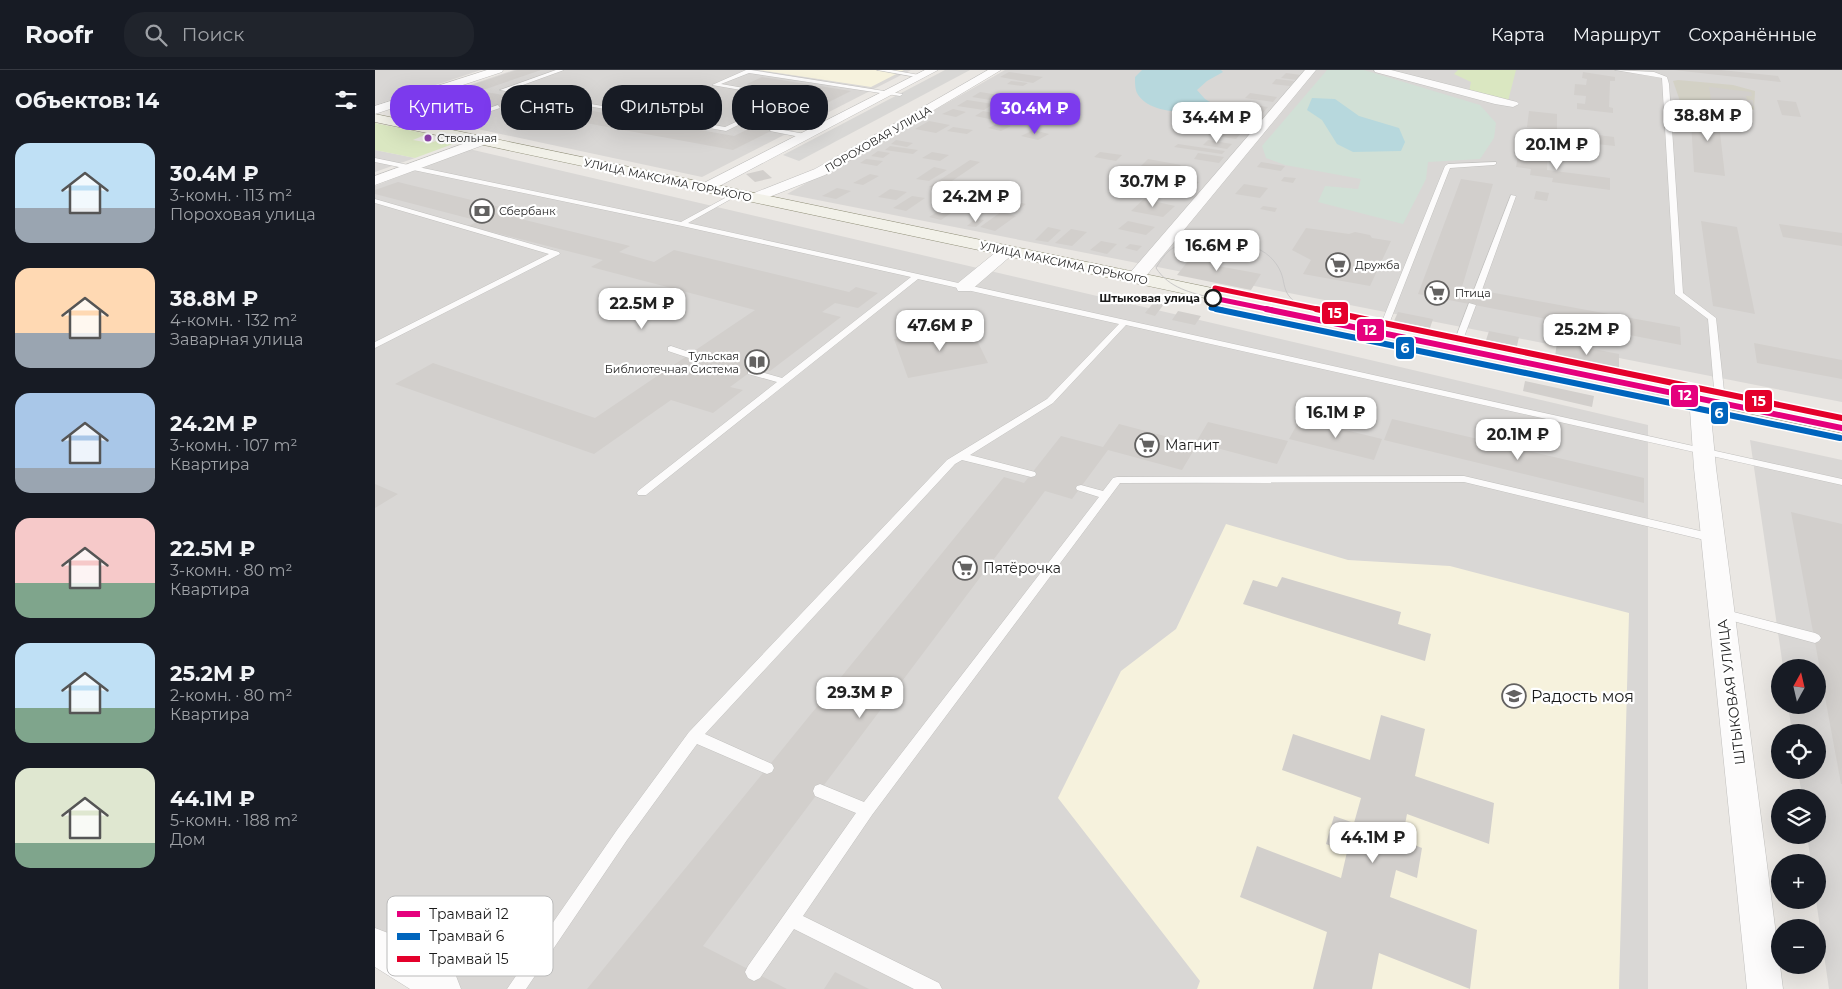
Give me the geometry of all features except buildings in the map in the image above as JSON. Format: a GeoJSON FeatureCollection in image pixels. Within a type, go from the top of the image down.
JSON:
{"type":"FeatureCollection","features":[{"type":"Feature","properties":{"kind":"main road","name":"УЛИЦА МАКСИМА ГОРЬКОГО"},"geometry":{"type":"LineString","coordinates":[[375,118],[390,121]]}},
{"type":"Feature","properties":{"kind":"main road","name":"УЛИЦА МАКСИМА ГОРЬКОГО"},"geometry":{"type":"LineString","coordinates":[[430,130],[1842,426]]}},
{"type":"Feature","properties":{"kind":"street"},"geometry":{"type":"LineString","coordinates":[[375,110],[498,70]]}},
{"type":"Feature","properties":{"kind":"street"},"geometry":{"type":"LineString","coordinates":[[705,188],[805,136],[895,93],[933,70]]}},
{"type":"Feature","properties":{"kind":"street","name":"ПОРОХОВАЯ УЛИЦА"},"geometry":{"type":"LineString","coordinates":[[745,196],[820,172],[996,70]]}},
{"type":"Feature","properties":{"kind":"street"},"geometry":{"type":"LineString","coordinates":[[1135,278],[1311,70]]}},
{"type":"Feature","properties":{"kind":"street"},"geometry":{"type":"LineString","coordinates":[[1379,70],[1495,101],[1513,104]]}},
{"type":"Feature","properties":{"kind":"street"},"geometry":{"type":"LineString","coordinates":[[375,181],[483,141]]}},
{"type":"Feature","properties":{"kind":"street"},"geometry":{"type":"LineString","coordinates":[[964,287],[1007,251]]}},
{"type":"Feature","properties":{"kind":"street","name":"ШТЫКОВАЯ УЛИЦА"},"geometry":{"type":"LineString","coordinates":[[1709,398],[1703,451],[1765,989]]}},
{"type":"Feature","properties":{"kind":"street"},"geometry":{"type":"LineString","coordinates":[[375,946],[387,954]]}},
{"type":"Feature","properties":{"kind":"street"},"geometry":{"type":"LineString","coordinates":[[422,976],[443,989]]}},
{"type":"Feature","properties":{"kind":"lane"},"geometry":{"type":"LineString","coordinates":[[518,85],[561,70]]}},
{"type":"Feature","properties":{"kind":"lane"},"geometry":{"type":"LineString","coordinates":[[883,70],[922,76]]}},
{"type":"Feature","properties":{"kind":"lane"},"geometry":{"type":"LineString","coordinates":[[1618,70],[1664,77],[1679,294],[1712,318],[1709,398]]}},
{"type":"Feature","properties":{"kind":"lane"},"geometry":{"type":"LineString","coordinates":[[732,88],[715,85],[748,71],[895,93]]}},
{"type":"Feature","properties":{"kind":"lane"},"geometry":{"type":"LineString","coordinates":[[592,105],[726,128],[732,126]]}},
{"type":"Feature","properties":{"kind":"lane"},"geometry":{"type":"LineString","coordinates":[[491,109],[497,107]]}},
{"type":"Feature","properties":{"kind":"lane"},"geometry":{"type":"LineString","coordinates":[[772,130],[805,136]]}},
{"type":"Feature","properties":{"kind":"lane"},"geometry":{"type":"LineString","coordinates":[[375,160],[682,224],[1842,482]]}},
{"type":"Feature","properties":{"kind":"lane"},"geometry":{"type":"LineString","coordinates":[[1383,329],[1448,166],[1494,163]]}},
{"type":"Feature","properties":{"kind":"lane"},"geometry":{"type":"LineString","coordinates":[[682,224],[745,196]]}},
{"type":"Feature","properties":{"kind":"lane"},"geometry":{"type":"LineString","coordinates":[[1478,290],[1513,196]]}},
{"type":"Feature","properties":{"kind":"lane"},"geometry":{"type":"LineString","coordinates":[[375,201],[556,254],[375,345]]}},
{"type":"Feature","properties":{"kind":"lane"},"geometry":{"type":"LineString","coordinates":[[642,494],[916,276]]}},
{"type":"Feature","properties":{"kind":"lane"},"geometry":{"type":"LineString","coordinates":[[1457,345],[1472,305]]}},
{"type":"Feature","properties":{"kind":"lane"},"geometry":{"type":"LineString","coordinates":[[553,935],[622,835],[694,736],[951,462],[1050,401],[1125,322]]}},
{"type":"Feature","properties":{"kind":"lane"},"geometry":{"type":"LineString","coordinates":[[671,349],[689,355]]}},
{"type":"Feature","properties":{"kind":"lane"},"geometry":{"type":"LineString","coordinates":[[751,372],[784,381]]}},
{"type":"Feature","properties":{"kind":"lane"},"geometry":{"type":"LineString","coordinates":[[961,456],[1031,474]]}},
{"type":"Feature","properties":{"kind":"lane"},"geometry":{"type":"LineString","coordinates":[[754,972],[867,810],[1117,480],[1464,479],[1713,538]]}},
{"type":"Feature","properties":{"kind":"lane"},"geometry":{"type":"LineString","coordinates":[[1081,488],[1106,495]]}},
{"type":"Feature","properties":{"kind":"lane"},"geometry":{"type":"LineString","coordinates":[[1722,614],[1815,638]]}},
{"type":"Feature","properties":{"kind":"lane"},"geometry":{"type":"LineString","coordinates":[[694,736],[767,768]]}},
{"type":"Feature","properties":{"kind":"lane"},"geometry":{"type":"LineString","coordinates":[[820,790],[867,810]]}},
{"type":"Feature","properties":{"kind":"lane"},"geometry":{"type":"LineString","coordinates":[[791,919],[933,989]]}},
{"type":"Feature","properties":{"kind":"lane"},"geometry":{"type":"LineString","coordinates":[[516,989],[525,976]]}},
{"type":"Feature","properties":{"kind":"shaded area"},"geometry":{"type":"Polygon","coordinates":[[[375,70],[481,70],[436,85],[390,85],[390,100],[375,105],[375,70]]]}},
{"type":"Feature","properties":{"kind":"shaded area"},"geometry":{"type":"Polygon","coordinates":[[[514,70],[911,70],[828,112],[828,85],[732,85],[732,130],[794,130],[702,177],[482,130],[491,130],[491,85],[470,85],[514,70]]]}},
{"type":"Feature","properties":{"kind":"shaded area"},"geometry":{"type":"Polygon","coordinates":[[[759,70],[904,70],[871,87],[759,70]]]}},
{"type":"Feature","properties":{"kind":"shaded area"},"geometry":{"type":"Polygon","coordinates":[[[945,70],[970,70],[799,161],[783,155],[945,70]]]}},
{"type":"Feature","properties":{"kind":"shaded area"},"geometry":{"type":"Polygon","coordinates":[[[1005,70],[1842,70],[1842,402],[787,194],[1005,70]]]}},
{"type":"Feature","properties":{"kind":"shaded area"},"geometry":{"type":"Polygon","coordinates":[[[1327,70],[1364,70],[1480,105],[1496,123],[1494,138],[1480,159],[1428,162],[1426,179],[1403,224],[1318,202],[1325,186],[1358,189],[1361,179],[1285,165],[1266,158],[1262,146],[1327,70]]]}},
{"type":"Feature","properties":{"kind":"shaded area"},"geometry":{"type":"Polygon","coordinates":[[[1673,81],[1733,85],[1755,91],[1754,110],[1680,101],[1673,81]]]}},
{"type":"Feature","properties":{"kind":"shaded area"},"geometry":{"type":"Polygon","coordinates":[[[469,149],[1648,425],[1648,989],[443,989],[422,976],[553,976],[553,896],[387,896],[387,954],[375,946],[375,186],[469,149]]]}},
{"type":"Feature","properties":{"kind":"shaded area"},"geometry":{"type":"Polygon","coordinates":[[[375,150],[415,158],[375,172],[375,150]]]}},
{"type":"Feature","properties":{"kind":"shaded area"},"geometry":{"type":"Polygon","coordinates":[[[1750,440],[1842,460],[1842,989],[1829,989],[1826,968],[1826,919],[1819,919],[1817,909],[1826,909],[1826,854],[1810,854],[1808,844],[1826,844],[1826,789],[1801,789],[1799,779],[1826,779],[1826,724],[1791,724],[1789,714],[1826,714],[1826,659],[1782,659],[1750,440]]]}},
{"type":"Feature","properties":{"kind":"shaded area"},"geometry":{"type":"Polygon","coordinates":[[[1226,524],[1348,560],[1450,566],[1629,613],[1619,989],[1197,989],[1200,981],[1058,798],[1121,671],[1176,629],[1226,524]]]}},
{"type":"Feature","properties":{"kind":"green space"},"geometry":{"type":"Polygon","coordinates":[[[1458,70],[1516,70],[1508,101],[1469,92],[1471,82],[1454,74],[1458,70]]]}},
{"type":"Feature","properties":{"kind":"green space"},"geometry":{"type":"Polygon","coordinates":[[[375,123],[390,126],[390,130],[408,130],[427,134],[413,140],[430,143],[445,138],[461,141],[415,158],[375,150],[375,123]]]}},
{"type":"Feature","properties":{"kind":"water"},"geometry":{"type":"Polygon","coordinates":[[[1142,70],[1221,70],[1223,72],[1207,81],[1197,90],[1205,99],[1215,105],[1211,110],[1181,112],[1160,109],[1143,100],[1136,91],[1135,81],[1135,77],[1142,70]]]}},
{"type":"Feature","properties":{"kind":"water"},"geometry":{"type":"Polygon","coordinates":[[[1312,98],[1335,99],[1359,116],[1399,128],[1405,142],[1401,151],[1353,152],[1337,144],[1322,120],[1307,110],[1312,98]]]}},
{"type":"Feature","properties":{"kind":"tram line"},"geometry":{"type":"LineString","coordinates":[[1213,298],[1181,289],[1161,275],[1156,268],[1165,254],[1173,248],[1197,241],[1226,240],[1240,243],[1254,247],[1274,261],[1291,299],[1310,311],[1591,370]]}},
{"type":"Feature","properties":{"kind":"tram line","name":"15"},"geometry":{"type":"LineString","coordinates":[[1215,288],[1842,418]]}},
{"type":"Feature","properties":{"kind":"tram line","name":"12"},"geometry":{"type":"LineString","coordinates":[[1213,298],[1842,428]]}},
{"type":"Feature","properties":{"kind":"tram line","name":"6"},"geometry":{"type":"LineString","coordinates":[[1211,308],[1840,438]]}},
{"type":"Feature","properties":{"kind":"place","name":"Ствольная"},"geometry":{"type":"Point","coordinates":[428,138]}},
{"type":"Feature","properties":{"kind":"place","name":"Сбербанк"},"geometry":{"type":"Point","coordinates":[482,211]}},
{"type":"Feature","properties":{"kind":"place","name":"Дружба"},"geometry":{"type":"Point","coordinates":[1338,265]}},
{"type":"Feature","properties":{"kind":"place","name":"Птица"},"geometry":{"type":"Point","coordinates":[1437,293]}},
{"type":"Feature","properties":{"kind":"place","name":"Штыковая улица"},"geometry":{"type":"Point","coordinates":[1213,298]}},
{"type":"Feature","properties":{"kind":"place","name":"Тульская Библиотечная Система"},"geometry":{"type":"Point","coordinates":[757,362]}},
{"type":"Feature","properties":{"kind":"place","name":"Магнит"},"geometry":{"type":"Point","coordinates":[1147,445]}},
{"type":"Feature","properties":{"kind":"place","name":"Пятёрочка"},"geometry":{"type":"Point","coordinates":[965,568]}},
{"type":"Feature","properties":{"kind":"place","name":"Радость моя"},"geometry":{"type":"Point","coordinates":[1514,696]}}]}
